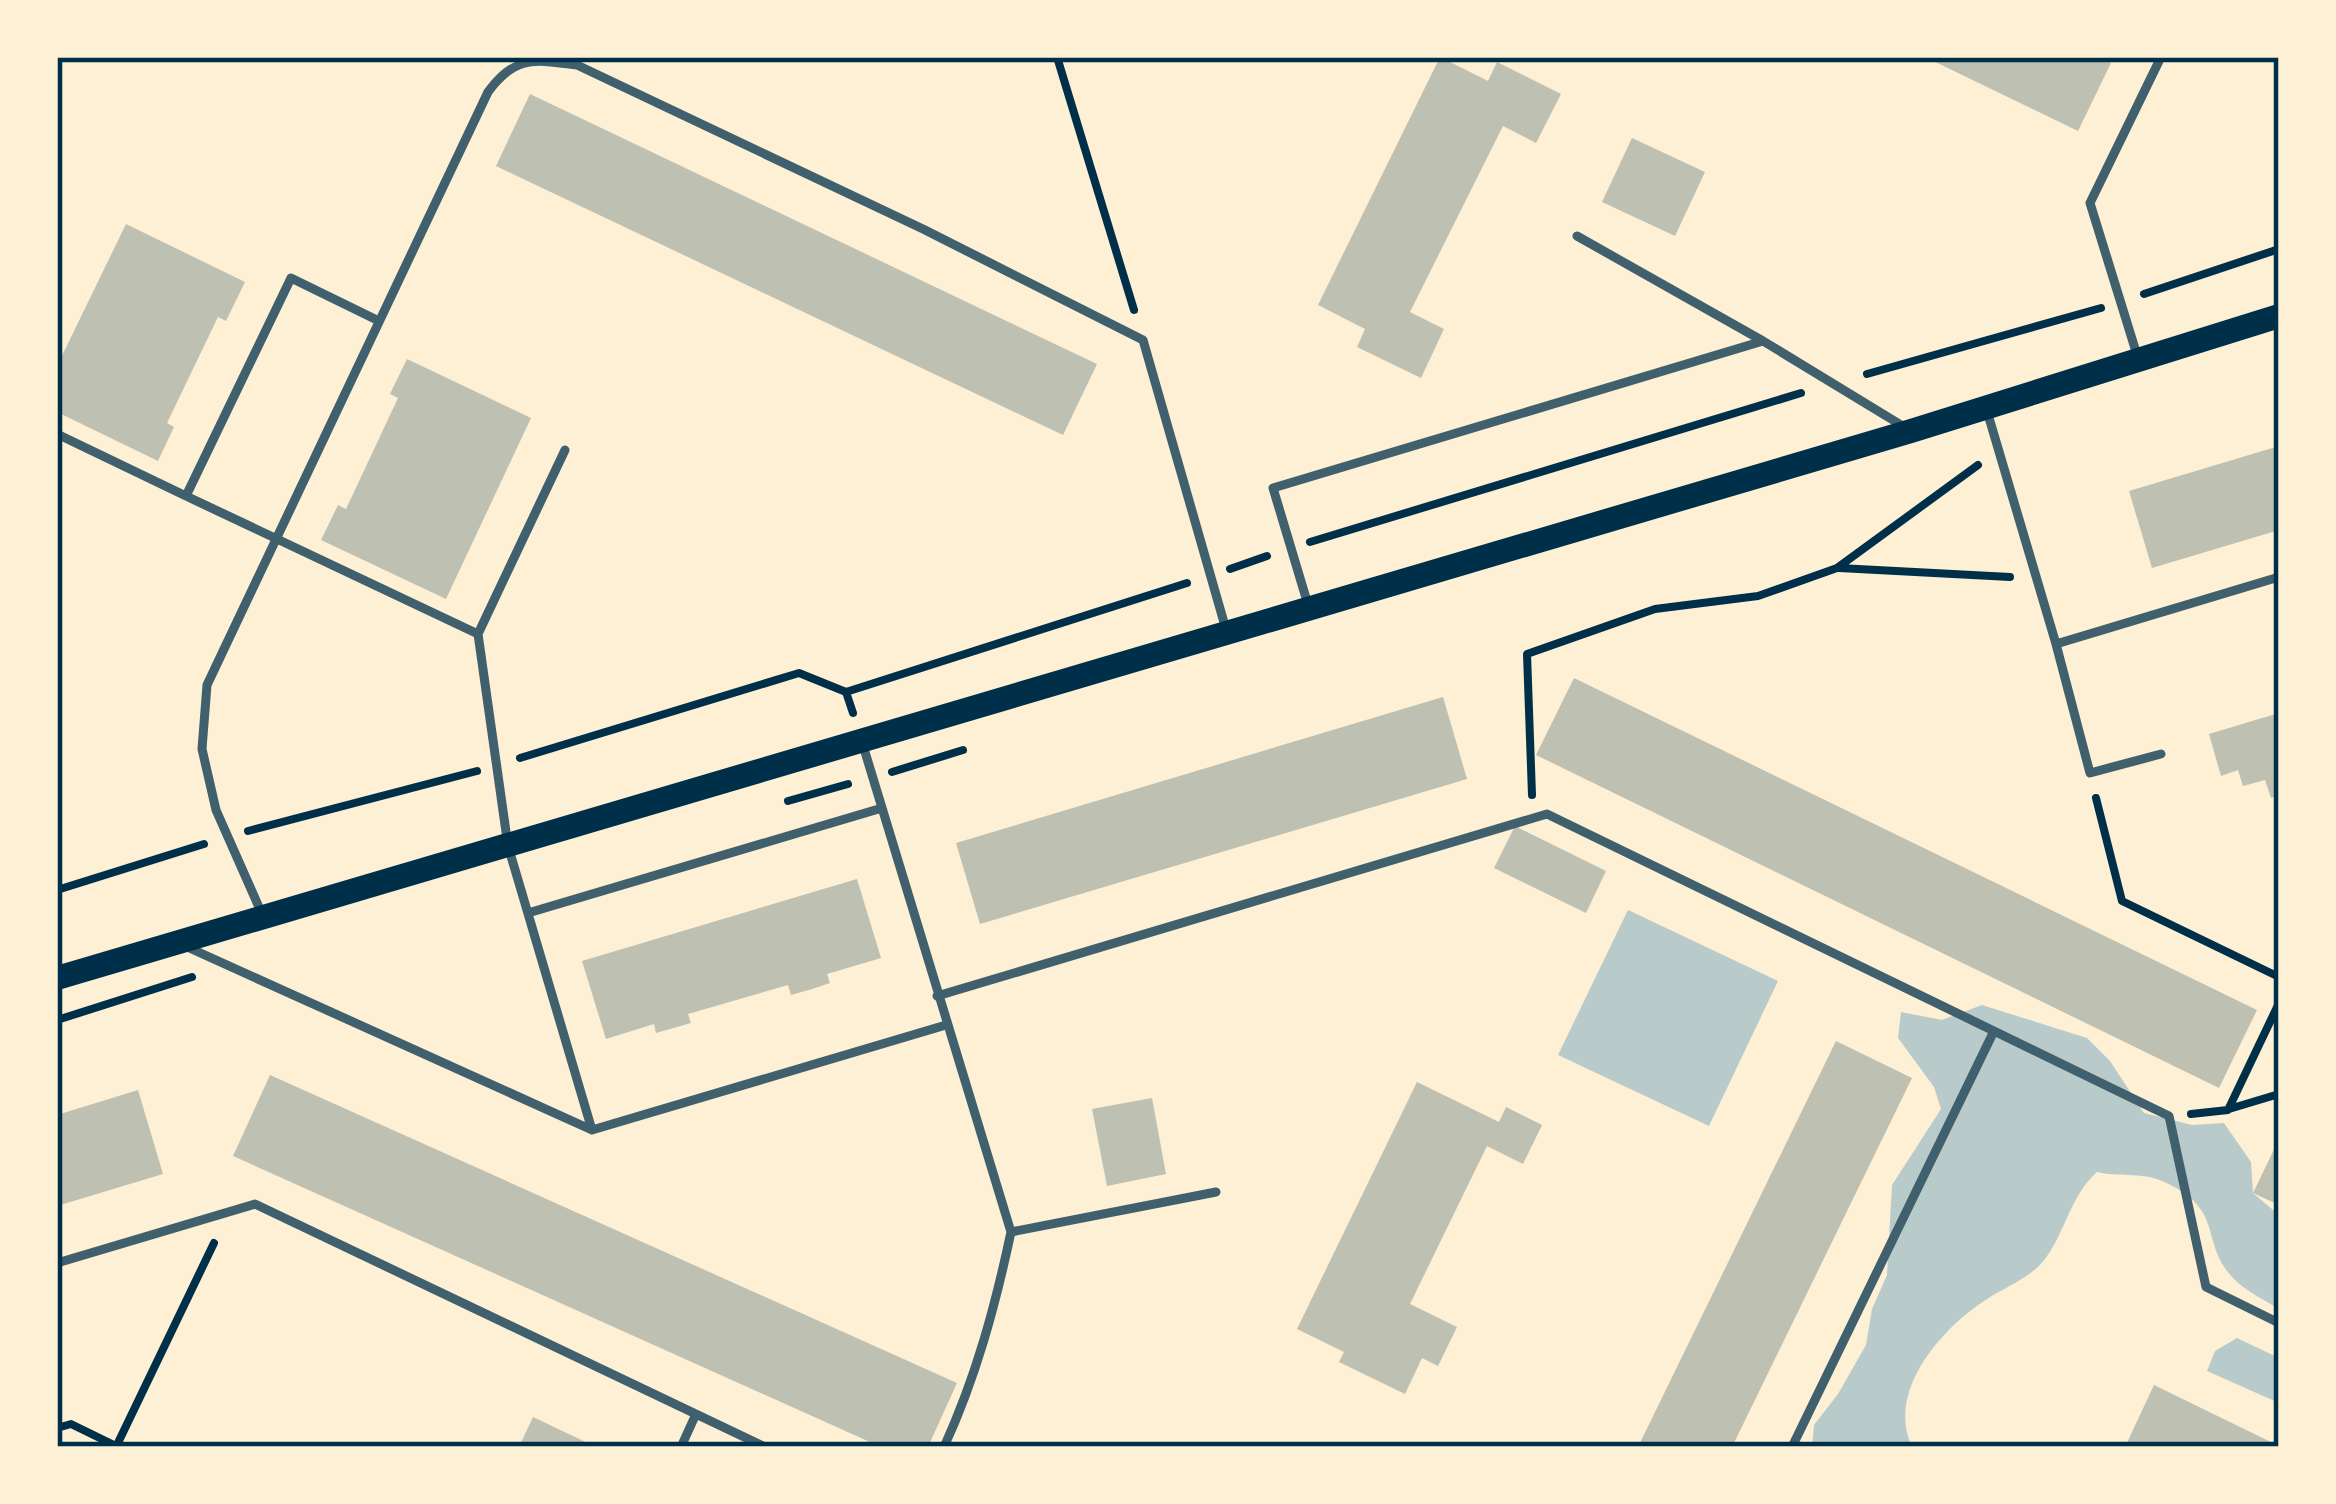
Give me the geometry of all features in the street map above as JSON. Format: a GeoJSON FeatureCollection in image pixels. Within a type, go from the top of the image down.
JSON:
{"type":"FeatureCollection","features":[{"type":"Feature","properties":{"kind":"main road"},"geometry":{"type":"LineString","coordinates":[[57,979],[1911,431],[2279,316]]}},
{"type":"Feature","properties":{"kind":"lane"},"geometry":{"type":"LineString","coordinates":[[2138,361],[2090,203],[2161,57]]}},
{"type":"Feature","properties":{"kind":"lane"},"geometry":{"type":"LineString","coordinates":[[263,918],[216,810],[202,749],[207,685],[488,92],[503,71],[530,59],[577,65],[923,229],[1143,340],[1227,632]]}},
{"type":"Feature","properties":{"kind":"lane"},"geometry":{"type":"LineString","coordinates":[[1577,236],[1911,431]]}},
{"type":"Feature","properties":{"kind":"lane"},"geometry":{"type":"LineString","coordinates":[[186,496],[291,278],[380,321]]}},
{"type":"Feature","properties":{"kind":"lane"},"geometry":{"type":"LineString","coordinates":[[1309,608],[1273,488],[1762,341]]}},
{"type":"Feature","properties":{"kind":"lane"},"geometry":{"type":"LineString","coordinates":[[1985,406],[2090,772],[2161,754]]}},
{"type":"Feature","properties":{"kind":"lane"},"geometry":{"type":"LineString","coordinates":[[57,434],[478,634]]}},
{"type":"Feature","properties":{"kind":"lane"},"geometry":{"type":"LineString","coordinates":[[565,450],[478,634],[508,846],[592,1130]]}},
{"type":"Feature","properties":{"kind":"lane"},"geometry":{"type":"LineString","coordinates":[[2056,644],[2279,577]]}},
{"type":"Feature","properties":{"kind":"lane"},"geometry":{"type":"LineString","coordinates":[[862,742],[1011,1232],[994,1313],[969,1393],[944,1447]]}},
{"type":"Feature","properties":{"kind":"lane"},"geometry":{"type":"LineString","coordinates":[[528,914],[882,808]]}},
{"type":"Feature","properties":{"kind":"lane"},"geometry":{"type":"LineString","coordinates":[[937,996],[1547,814],[2169,1116],[2206,1287],[2279,1322]]}},
{"type":"Feature","properties":{"kind":"lane"},"geometry":{"type":"LineString","coordinates":[[178,943],[592,1130],[946,1024]]}},
{"type":"Feature","properties":{"kind":"lane"},"geometry":{"type":"LineString","coordinates":[[1792,1447],[1994,1031]]}},
{"type":"Feature","properties":{"kind":"lane"},"geometry":{"type":"LineString","coordinates":[[1011,1232],[1216,1192]]}},
{"type":"Feature","properties":{"kind":"lane"},"geometry":{"type":"LineString","coordinates":[[57,1264],[255,1204],[765,1447]]}},
{"type":"Feature","properties":{"kind":"lane"},"geometry":{"type":"LineString","coordinates":[[680,1447],[696,1414]]}},
{"type":"Feature","properties":{"kind":"path"},"geometry":{"type":"LineString","coordinates":[[1058,57],[1143,340]]}},
{"type":"Feature","properties":{"kind":"path"},"geometry":{"type":"LineString","coordinates":[[799,673],[846,692],[1291,548],[2120,302],[2279,249]]}},
{"type":"Feature","properties":{"kind":"path"},"geometry":{"type":"LineString","coordinates":[[1533,818],[1526,654],[1655,609],[1758,596],[1838,568],[1998,450]]}},
{"type":"Feature","properties":{"kind":"path"},"geometry":{"type":"LineString","coordinates":[[1838,568],[2036,578]]}},
{"type":"Feature","properties":{"kind":"path"},"geometry":{"type":"LineString","coordinates":[[846,692],[862,742]]}},
{"type":"Feature","properties":{"kind":"path"},"geometry":{"type":"LineString","coordinates":[[2090,772],[2122,901],[2279,977]]}},
{"type":"Feature","properties":{"kind":"path"},"geometry":{"type":"LineString","coordinates":[[57,890],[228,836]]}},
{"type":"Feature","properties":{"kind":"path"},"geometry":{"type":"LineString","coordinates":[[57,1020],[229,966]]}},
{"type":"Feature","properties":{"kind":"path"},"geometry":{"type":"LineString","coordinates":[[2228,1110],[2279,1004]]}},
{"type":"Feature","properties":{"kind":"path"},"geometry":{"type":"LineString","coordinates":[[2169,1116],[2228,1110],[2279,1094]]}},
{"type":"Feature","properties":{"kind":"path"},"geometry":{"type":"LineString","coordinates":[[57,1428],[71,1424],[117,1447],[228,1213]]}},
{"type":"Feature","properties":{"kind":"shaded area"},"geometry":{"type":"Polygon","coordinates":[[[1628,910],[1778,981],[1709,1126],[1558,1055],[1628,910]]]}},
{"type":"Feature","properties":{"kind":"shaded area"},"geometry":{"type":"Polygon","coordinates":[[[1982,1005],[2087,1038],[2110,1061],[2144,1113],[2192,1125],[2224,1123],[2251,1162],[2253,1193],[2279,1215],[2279,1309],[2232,1277],[2216,1250],[2204,1214],[2182,1192],[2154,1178],[2097,1172],[2080,1192],[2039,1266],[1967,1313],[1922,1364],[1906,1405],[1912,1447],[1812,1447],[1814,1425],[1866,1345],[1872,1309],[1887,1275],[1892,1185],[1941,1109],[1934,1087],[1898,1038],[1901,1012],[1942,1020],[1982,1005]]]}},
{"type":"Feature","properties":{"kind":"shaded area"},"geometry":{"type":"Polygon","coordinates":[[[2237,1338],[2279,1358],[2279,1403],[2207,1371],[2215,1351],[2237,1338]]]}},
{"type":"Feature","properties":{"kind":"building"},"geometry":{"type":"Polygon","coordinates":[[[1440,57],[1488,81],[1497,62],[1561,94],[1536,143],[1503,126],[1410,312],[1444,329],[1421,378],[1357,347],[1365,329],[1318,305],[1440,57]]]}},
{"type":"Feature","properties":{"kind":"building"},"geometry":{"type":"Polygon","coordinates":[[[1925,57],[2099,57],[2111,63],[2078,131],[1925,57]]]}},
{"type":"Feature","properties":{"kind":"building"},"geometry":{"type":"Polygon","coordinates":[[[530,94],[1097,364],[1063,435],[496,166],[530,94]]]}},
{"type":"Feature","properties":{"kind":"building"},"geometry":{"type":"Polygon","coordinates":[[[1632,138],[1705,172],[1675,236],[1602,202],[1632,138]]]}},
{"type":"Feature","properties":{"kind":"building"},"geometry":{"type":"Polygon","coordinates":[[[126,224],[245,282],[226,321],[218,317],[167,423],[174,427],[158,461],[57,412],[57,366],[126,224]]]}},
{"type":"Feature","properties":{"kind":"building"},"geometry":{"type":"Polygon","coordinates":[[[407,359],[531,418],[446,599],[321,540],[338,505],[346,509],[398,398],[390,394],[407,359]]]}},
{"type":"Feature","properties":{"kind":"building"},"geometry":{"type":"Polygon","coordinates":[[[2279,446],[2279,530],[2152,568],[2129,491],[2279,446]]]}},
{"type":"Feature","properties":{"kind":"building"},"geometry":{"type":"Polygon","coordinates":[[[1574,678],[2257,1010],[2219,1088],[1536,755],[1574,678]]]}},
{"type":"Feature","properties":{"kind":"building"},"geometry":{"type":"Polygon","coordinates":[[[1443,697],[1467,779],[980,924],[956,843],[1443,697]]]}},
{"type":"Feature","properties":{"kind":"building"},"geometry":{"type":"Polygon","coordinates":[[[2279,713],[2279,795],[2271,798],[2265,780],[2243,786],[2238,770],[2221,776],[2209,734],[2279,713]]]}},
{"type":"Feature","properties":{"kind":"building"},"geometry":{"type":"Polygon","coordinates":[[[1515,826],[1606,871],[1586,913],[1494,868],[1515,826]]]}},
{"type":"Feature","properties":{"kind":"building"},"geometry":{"type":"Polygon","coordinates":[[[857,879],[881,958],[827,974],[830,983],[812,989],[791,995],[788,985],[688,1014],[691,1023],[656,1033],[654,1024],[606,1039],[582,961],[857,879]]]}},
{"type":"Feature","properties":{"kind":"building"},"geometry":{"type":"Polygon","coordinates":[[[1836,1041],[1912,1078],[1732,1447],[1638,1447],[1836,1041]]]}},
{"type":"Feature","properties":{"kind":"building"},"geometry":{"type":"Polygon","coordinates":[[[270,1075],[957,1383],[928,1447],[881,1447],[233,1156],[270,1075]]]}},
{"type":"Feature","properties":{"kind":"building"},"geometry":{"type":"Polygon","coordinates":[[[1417,1082],[1499,1122],[1506,1107],[1542,1125],[1523,1164],[1487,1146],[1410,1304],[1457,1327],[1438,1366],[1422,1358],[1405,1394],[1339,1362],[1344,1352],[1297,1329],[1417,1082]]]}},
{"type":"Feature","properties":{"kind":"building"},"geometry":{"type":"Polygon","coordinates":[[[138,1090],[163,1174],[57,1206],[57,1115],[138,1090]]]}},
{"type":"Feature","properties":{"kind":"building"},"geometry":{"type":"Polygon","coordinates":[[[1152,1098],[1166,1174],[1107,1186],[1092,1109],[1152,1098]]]}},
{"type":"Feature","properties":{"kind":"building"},"geometry":{"type":"Polygon","coordinates":[[[2279,1139],[2279,1205],[2253,1193],[2279,1139]]]}},
{"type":"Feature","properties":{"kind":"building"},"geometry":{"type":"Polygon","coordinates":[[[2154,1385],[2279,1446],[2279,1447],[2125,1447],[2154,1385]]]}},
{"type":"Feature","properties":{"kind":"building"},"geometry":{"type":"Polygon","coordinates":[[[533,1417],[596,1447],[519,1447],[533,1417]]]}}]}
